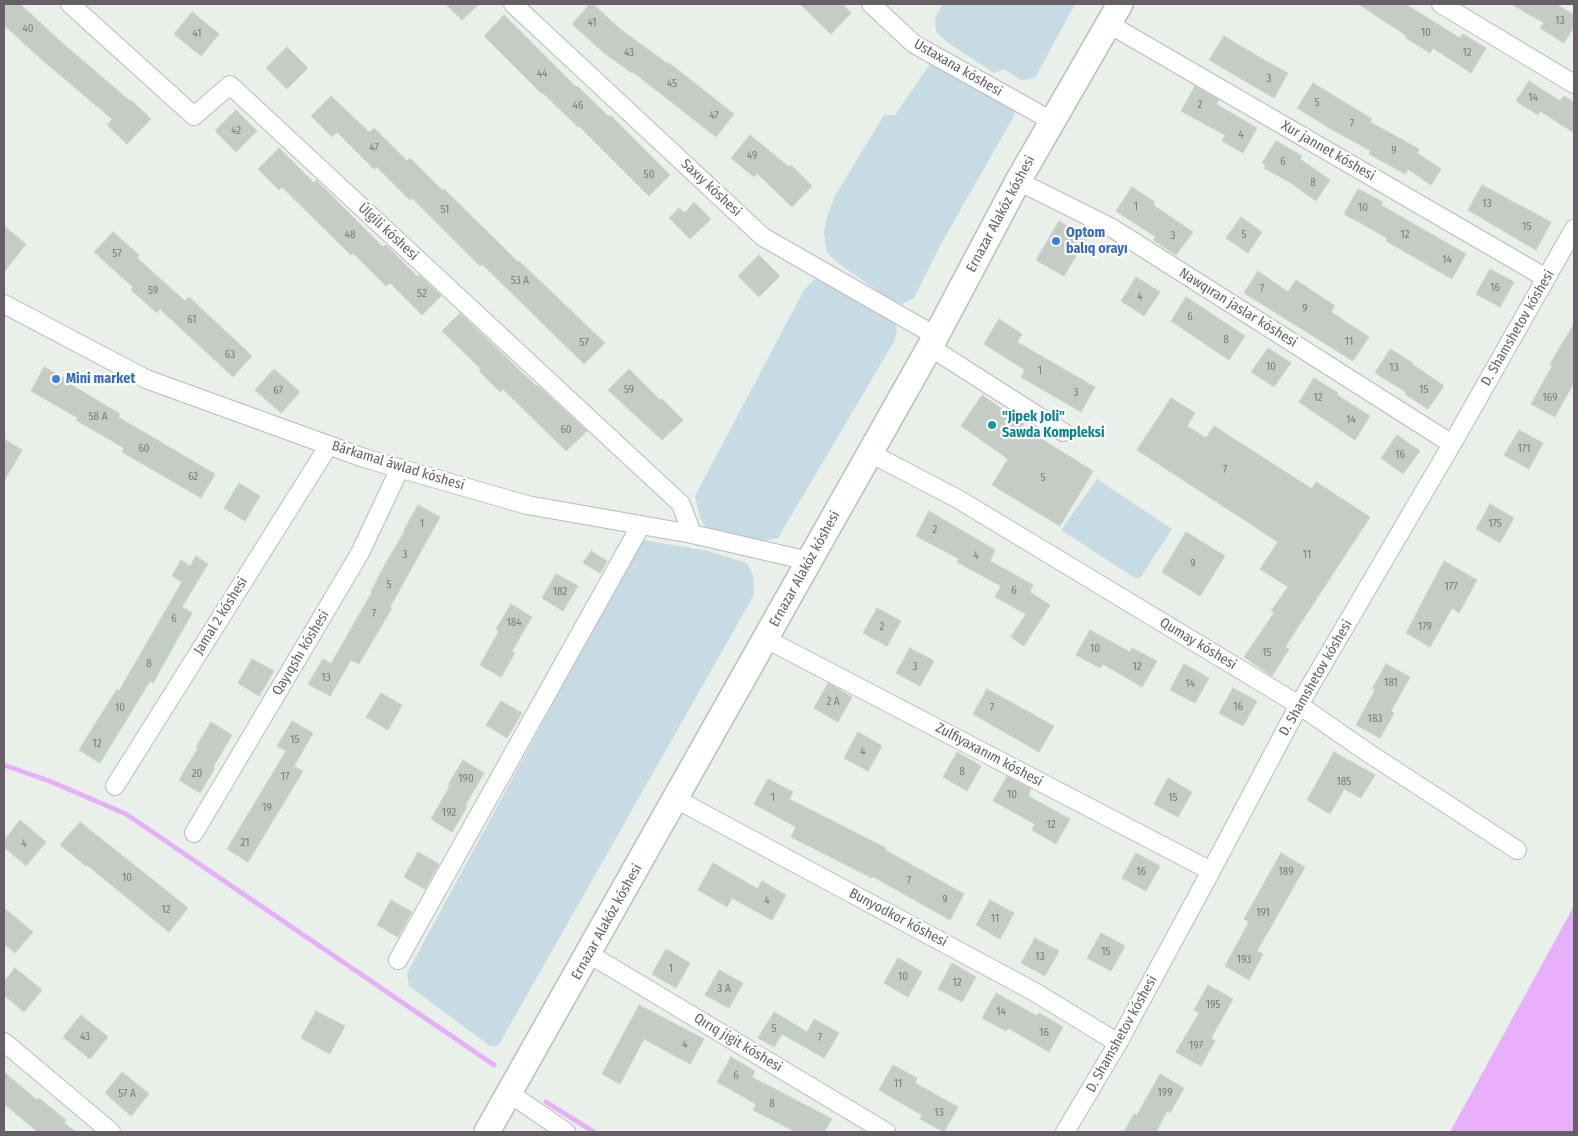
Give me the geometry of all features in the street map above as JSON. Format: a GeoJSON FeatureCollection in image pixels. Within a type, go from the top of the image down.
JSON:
{"type":"FeatureCollection","features":[{"type":"Feature","properties":{"kind":"main road","name":"Ernazar Alakóz kóshesi"},"geometry":{"type":"LineString","coordinates":[[487,1132],[933,342],[1018,181],[1115,14]]}},
{"type":"Feature","properties":{"kind":"street","name":"Úlgili kóshesi"},"geometry":{"type":"LineString","coordinates":[[70,4],[194,116],[230,85],[681,504],[692,534]]}},
{"type":"Feature","properties":{"kind":"street","name":"Saxıy kóshesi"},"geometry":{"type":"LineString","coordinates":[[513,4],[763,237],[933,342],[1063,432]]}},
{"type":"Feature","properties":{"kind":"street","name":"Ustaxana kóshesi"},"geometry":{"type":"LineString","coordinates":[[871,4],[914,44],[1052,121]]}},
{"type":"Feature","properties":{"kind":"street"},"geometry":{"type":"LineString","coordinates":[[1441,4],[1574,84]]}},
{"type":"Feature","properties":{"kind":"street","name":"Xur jannet kóshesi"},"geometry":{"type":"LineString","coordinates":[[1115,14],[1546,278]]}},
{"type":"Feature","properties":{"kind":"street","name":"Nawqıran jaslar kóshesi"},"geometry":{"type":"LineString","coordinates":[[1018,181],[1112,228],[1452,444]]}},
{"type":"Feature","properties":{"kind":"street","name":"D. Shamshetov kóshesi"},"geometry":{"type":"LineString","coordinates":[[1065,1132],[1118,1043],[1299,705],[1452,444],[1574,229]]}},
{"type":"Feature","properties":{"kind":"street","name":"Bárkamal áwlad kóshesi"},"geometry":{"type":"LineString","coordinates":[[5,308],[146,379],[329,445],[400,468],[526,505],[692,534],[810,561]]}},
{"type":"Feature","properties":{"kind":"street","name":"Jamal 2 kóshesi"},"geometry":{"type":"LineString","coordinates":[[115,786],[329,445]]}},
{"type":"Feature","properties":{"kind":"street","name":"Qumay kóshesi"},"geometry":{"type":"LineString","coordinates":[[870,453],[958,499],[1299,705],[1399,774],[1517,850]]}},
{"type":"Feature","properties":{"kind":"street","name":"Qayıqshı kóshesi"},"geometry":{"type":"LineString","coordinates":[[194,833],[360,553],[400,468]]}},
{"type":"Feature","properties":{"kind":"street"},"geometry":{"type":"LineString","coordinates":[[398,960],[641,525]]}},
{"type":"Feature","properties":{"kind":"street","name":"Zulfiyaxanım kóshesi"},"geometry":{"type":"LineString","coordinates":[[766,639],[1211,871]]}},
{"type":"Feature","properties":{"kind":"street","name":"Bunyodkor kóshesi"},"geometry":{"type":"LineString","coordinates":[[676,799],[1033,990],[1118,1043]]}},
{"type":"Feature","properties":{"kind":"street","name":"Qırıq jigit kóshesi"},"geometry":{"type":"LineString","coordinates":[[589,954],[886,1132]]}},
{"type":"Feature","properties":{"kind":"street"},"geometry":{"type":"LineString","coordinates":[[4,1042],[112,1132]]}},
{"type":"Feature","properties":{"kind":"street"},"geometry":{"type":"LineString","coordinates":[[509,1093],[566,1132]]}},
{"type":"Feature","properties":{"kind":"shaded area"},"geometry":{"type":"Polygon","coordinates":[[[943,4],[1075,4],[1035,78],[1021,80],[1004,69],[994,73],[947,42],[936,32],[935,18],[943,4]]]}},
{"type":"Feature","properties":{"kind":"shaded area"},"geometry":{"type":"Polygon","coordinates":[[[932,61],[1011,105],[1015,114],[941,244],[914,298],[902,304],[892,301],[835,261],[826,251],[824,231],[835,196],[884,115],[895,115],[932,61]]]}},
{"type":"Feature","properties":{"kind":"shaded area"},"geometry":{"type":"Polygon","coordinates":[[[823,276],[894,319],[897,329],[895,340],[778,538],[759,542],[706,528],[700,518],[695,496],[804,290],[815,279],[823,276]]]}},
{"type":"Feature","properties":{"kind":"shaded area"},"geometry":{"type":"Polygon","coordinates":[[[1097,479],[1172,529],[1140,578],[1135,578],[1061,530],[1097,479]]]}},
{"type":"Feature","properties":{"kind":"shaded area"},"geometry":{"type":"Polygon","coordinates":[[[644,540],[708,551],[747,563],[753,575],[754,595],[498,1046],[490,1046],[409,986],[407,973],[634,554],[644,540]]]}},
{"type":"Feature","properties":{"kind":"shaded area"},"geometry":{"type":"Polygon","coordinates":[[[1574,906],[1574,1132],[1450,1132],[1574,906]]]}},
{"type":"Feature","properties":{"kind":"building"},"geometry":{"type":"Polygon","coordinates":[[[4,4],[20,4],[151,119],[127,144],[107,125],[112,119],[4,25],[4,4]]]}},
{"type":"Feature","properties":{"kind":"building"},"geometry":{"type":"Polygon","coordinates":[[[446,4],[479,4],[462,20],[446,4]]]}},
{"type":"Feature","properties":{"kind":"building"},"geometry":{"type":"Polygon","coordinates":[[[590,4],[593,4],[620,29],[669,63],[734,114],[716,137],[633,72],[604,53],[572,24],[590,4]]]}},
{"type":"Feature","properties":{"kind":"building"},"geometry":{"type":"Polygon","coordinates":[[[800,4],[842,4],[851,13],[831,34],[800,4]]]}},
{"type":"Feature","properties":{"kind":"building"},"geometry":{"type":"Polygon","coordinates":[[[1358,4],[1405,4],[1460,38],[1463,34],[1486,48],[1471,73],[1433,48],[1430,53],[1358,4]]]}},
{"type":"Feature","properties":{"kind":"building"},"geometry":{"type":"Polygon","coordinates":[[[1511,4],[1556,4],[1574,15],[1574,26],[1564,43],[1540,28],[1544,23],[1511,4]]]}},
{"type":"Feature","properties":{"kind":"building"},"geometry":{"type":"Polygon","coordinates":[[[192,12],[219,34],[201,56],[174,34],[192,12]]]}},
{"type":"Feature","properties":{"kind":"building"},"geometry":{"type":"Polygon","coordinates":[[[504,15],[576,87],[609,117],[610,115],[670,175],[649,196],[579,126],[542,94],[484,36],[504,15]]]}},
{"type":"Feature","properties":{"kind":"building"},"geometry":{"type":"Polygon","coordinates":[[[1224,36],[1288,73],[1274,98],[1209,60],[1224,36]]]}},
{"type":"Feature","properties":{"kind":"building"},"geometry":{"type":"Polygon","coordinates":[[[287,47],[308,68],[287,89],[266,68],[287,47]]]}},
{"type":"Feature","properties":{"kind":"building"},"geometry":{"type":"Polygon","coordinates":[[[1529,81],[1560,101],[1564,96],[1574,102],[1574,133],[1540,111],[1538,115],[1516,101],[1529,81]]]}},
{"type":"Feature","properties":{"kind":"building"},"geometry":{"type":"Polygon","coordinates":[[[1313,83],[1372,119],[1370,122],[1419,149],[1417,153],[1441,169],[1431,185],[1408,169],[1405,174],[1369,154],[1371,151],[1297,108],[1313,83]]]}},
{"type":"Feature","properties":{"kind":"building"},"geometry":{"type":"Polygon","coordinates":[[[1195,86],[1219,100],[1216,104],[1257,128],[1243,153],[1222,141],[1225,135],[1181,111],[1195,86]]]}},
{"type":"Feature","properties":{"kind":"building"},"geometry":{"type":"Polygon","coordinates":[[[331,96],[369,132],[374,128],[407,161],[410,158],[605,343],[584,364],[482,264],[480,266],[412,198],[410,200],[377,167],[374,169],[337,132],[332,137],[311,116],[331,96]]]}},
{"type":"Feature","properties":{"kind":"building"},"geometry":{"type":"Polygon","coordinates":[[[236,110],[257,131],[236,152],[215,131],[236,110]]]}},
{"type":"Feature","properties":{"kind":"building"},"geometry":{"type":"Polygon","coordinates":[[[750,135],[789,167],[791,165],[812,186],[792,207],[757,173],[754,177],[731,158],[750,135]]]}},
{"type":"Feature","properties":{"kind":"building"},"geometry":{"type":"Polygon","coordinates":[[[1276,141],[1302,156],[1300,159],[1330,180],[1316,201],[1291,183],[1264,168],[1266,165],[1262,163],[1276,141]]]}},
{"type":"Feature","properties":{"kind":"building"},"geometry":{"type":"Polygon","coordinates":[[[279,148],[314,183],[316,180],[383,247],[386,245],[418,277],[419,275],[441,296],[422,315],[390,283],[386,286],[353,253],[351,255],[282,187],[279,190],[258,169],[279,148]]]}},
{"type":"Feature","properties":{"kind":"building"},"geometry":{"type":"Polygon","coordinates":[[[1482,185],[1551,222],[1536,250],[1468,210],[1482,185]]]}},
{"type":"Feature","properties":{"kind":"building"},"geometry":{"type":"Polygon","coordinates":[[[1132,187],[1155,202],[1153,205],[1193,232],[1176,255],[1153,240],[1156,237],[1116,211],[1132,187]]]}},
{"type":"Feature","properties":{"kind":"building"},"geometry":{"type":"Polygon","coordinates":[[[1358,189],[1383,202],[1381,205],[1466,254],[1452,279],[1386,241],[1387,238],[1344,214],[1358,189]]]}},
{"type":"Feature","properties":{"kind":"building"},"geometry":{"type":"Polygon","coordinates":[[[694,202],[711,219],[690,239],[669,218],[679,208],[685,213],[694,202]]]}},
{"type":"Feature","properties":{"kind":"building"},"geometry":{"type":"Polygon","coordinates":[[[1241,217],[1262,232],[1248,253],[1226,238],[1241,217]]]}},
{"type":"Feature","properties":{"kind":"building"},"geometry":{"type":"Polygon","coordinates":[[[1059,221],[1087,238],[1064,276],[1036,260],[1059,221]]]}},
{"type":"Feature","properties":{"kind":"building"},"geometry":{"type":"Polygon","coordinates":[[[4,226],[26,244],[4,272],[4,226]]]}},
{"type":"Feature","properties":{"kind":"building"},"geometry":{"type":"Polygon","coordinates":[[[113,232],[139,255],[137,258],[185,301],[189,297],[252,356],[233,377],[160,309],[157,313],[131,290],[133,287],[94,252],[113,232]]]}},
{"type":"Feature","properties":{"kind":"building"},"geometry":{"type":"Polygon","coordinates":[[[759,255],[780,276],[759,297],[738,276],[759,255]]]}},
{"type":"Feature","properties":{"kind":"building"},"geometry":{"type":"Polygon","coordinates":[[[1490,269],[1514,282],[1500,307],[1476,294],[1490,269]]]}},
{"type":"Feature","properties":{"kind":"building"},"geometry":{"type":"Polygon","coordinates":[[[1258,271],[1288,292],[1296,280],[1335,306],[1331,312],[1369,337],[1353,361],[1244,293],[1258,271]]]}},
{"type":"Feature","properties":{"kind":"building"},"geometry":{"type":"Polygon","coordinates":[[[1136,277],[1160,292],[1144,316],[1121,301],[1136,277]]]}},
{"type":"Feature","properties":{"kind":"building"},"geometry":{"type":"Polygon","coordinates":[[[1186,297],[1245,336],[1229,360],[1171,321],[1186,297]]]}},
{"type":"Feature","properties":{"kind":"building"},"geometry":{"type":"Polygon","coordinates":[[[460,313],[536,386],[587,431],[566,451],[503,389],[500,392],[479,371],[481,369],[442,331],[460,313]]]}},
{"type":"Feature","properties":{"kind":"building"},"geometry":{"type":"Polygon","coordinates":[[[999,319],[1022,334],[1017,342],[1095,387],[1081,412],[1021,377],[1025,370],[984,344],[999,319]]]}},
{"type":"Feature","properties":{"kind":"building"},"geometry":{"type":"Polygon","coordinates":[[[1574,324],[1574,382],[1555,417],[1531,404],[1552,366],[1550,364],[1574,324]]]}},
{"type":"Feature","properties":{"kind":"building"},"geometry":{"type":"Polygon","coordinates":[[[1268,348],[1291,363],[1274,387],[1251,372],[1268,348]]]}},
{"type":"Feature","properties":{"kind":"building"},"geometry":{"type":"Polygon","coordinates":[[[1390,349],[1444,386],[1428,409],[1405,394],[1406,392],[1375,373],[1390,349]]]}},
{"type":"Feature","properties":{"kind":"building"},"geometry":{"type":"Polygon","coordinates":[[[44,367],[75,384],[73,386],[120,414],[118,417],[215,474],[201,498],[122,452],[124,448],[76,420],[78,418],[31,391],[44,367]]]}},
{"type":"Feature","properties":{"kind":"building"},"geometry":{"type":"Polygon","coordinates":[[[274,369],[300,392],[281,413],[255,390],[274,369]]]}},
{"type":"Feature","properties":{"kind":"building"},"geometry":{"type":"Polygon","coordinates":[[[629,369],[683,420],[662,440],[608,390],[629,369]]]}},
{"type":"Feature","properties":{"kind":"building"},"geometry":{"type":"Polygon","coordinates":[[[1314,378],[1370,416],[1355,440],[1299,402],[1314,378]]]}},
{"type":"Feature","properties":{"kind":"building"},"geometry":{"type":"Polygon","coordinates":[[[982,395],[1024,424],[1022,427],[1093,471],[1060,526],[992,485],[1008,459],[961,426],[982,395]]]}},
{"type":"Feature","properties":{"kind":"building"},"geometry":{"type":"Polygon","coordinates":[[[1171,398],[1195,413],[1187,426],[1206,438],[1214,426],[1312,489],[1316,482],[1370,517],[1285,647],[1289,649],[1272,676],[1244,657],[1274,613],[1271,611],[1288,587],[1260,569],[1278,542],[1137,450],[1171,398]]]}},
{"type":"Feature","properties":{"kind":"building"},"geometry":{"type":"Polygon","coordinates":[[[1519,430],[1543,443],[1529,469],[1504,455],[1519,430]]]}},
{"type":"Feature","properties":{"kind":"building"},"geometry":{"type":"Polygon","coordinates":[[[1397,435],[1420,451],[1403,474],[1381,458],[1397,435]]]}},
{"type":"Feature","properties":{"kind":"building"},"geometry":{"type":"Polygon","coordinates":[[[4,439],[22,450],[4,481],[4,439]]]}},
{"type":"Feature","properties":{"kind":"building"},"geometry":{"type":"Polygon","coordinates":[[[239,483],[260,496],[245,521],[224,508],[239,483]]]}},
{"type":"Feature","properties":{"kind":"building"},"geometry":{"type":"Polygon","coordinates":[[[1490,504],[1514,518],[1500,543],[1476,529],[1490,504]]]}},
{"type":"Feature","properties":{"kind":"building"},"geometry":{"type":"Polygon","coordinates":[[[418,505],[440,517],[390,607],[392,608],[359,664],[351,660],[330,696],[308,684],[323,659],[331,664],[418,505]]]}},
{"type":"Feature","properties":{"kind":"building"},"geometry":{"type":"Polygon","coordinates":[[[929,511],[995,550],[990,561],[1033,585],[1030,592],[1050,605],[1024,646],[1011,637],[1026,614],[995,597],[1001,586],[957,562],[959,559],[916,536],[929,511]]]}},
{"type":"Feature","properties":{"kind":"building"},"geometry":{"type":"Polygon","coordinates":[[[1186,532],[1225,556],[1200,596],[1162,572],[1186,532]]]}},
{"type":"Feature","properties":{"kind":"building"},"geometry":{"type":"Polygon","coordinates":[[[591,551],[607,561],[600,573],[583,563],[591,551]]]}},
{"type":"Feature","properties":{"kind":"building"},"geometry":{"type":"Polygon","coordinates":[[[196,556],[208,564],[182,607],[192,613],[153,683],[150,681],[100,763],[79,750],[117,689],[119,691],[182,582],[172,576],[181,560],[190,566],[196,556]]]}},
{"type":"Feature","properties":{"kind":"building"},"geometry":{"type":"Polygon","coordinates":[[[1444,561],[1477,580],[1459,613],[1452,608],[1430,647],[1406,633],[1444,561]]]}},
{"type":"Feature","properties":{"kind":"building"},"geometry":{"type":"Polygon","coordinates":[[[556,574],[578,586],[563,611],[542,598],[556,574]]]}},
{"type":"Feature","properties":{"kind":"building"},"geometry":{"type":"Polygon","coordinates":[[[511,604],[532,617],[512,651],[515,653],[501,677],[480,665],[499,631],[496,629],[511,604]]]}},
{"type":"Feature","properties":{"kind":"building"},"geometry":{"type":"Polygon","coordinates":[[[877,608],[901,621],[887,646],[863,633],[877,608]]]}},
{"type":"Feature","properties":{"kind":"building"},"geometry":{"type":"Polygon","coordinates":[[[1090,630],[1130,652],[1132,648],[1157,661],[1142,687],[1103,664],[1100,668],[1076,655],[1090,630]]]}},
{"type":"Feature","properties":{"kind":"building"},"geometry":{"type":"Polygon","coordinates":[[[910,648],[934,661],[920,686],[896,673],[910,648]]]}},
{"type":"Feature","properties":{"kind":"building"},"geometry":{"type":"Polygon","coordinates":[[[252,659],[274,671],[259,696],[238,683],[252,659]]]}},
{"type":"Feature","properties":{"kind":"building"},"geometry":{"type":"Polygon","coordinates":[[[1184,664],[1209,678],[1195,703],[1170,690],[1184,664]]]}},
{"type":"Feature","properties":{"kind":"building"},"geometry":{"type":"Polygon","coordinates":[[[1386,664],[1410,677],[1391,711],[1394,713],[1380,738],[1356,725],[1375,690],[1372,689],[1386,664]]]}},
{"type":"Feature","properties":{"kind":"building"},"geometry":{"type":"Polygon","coordinates":[[[828,683],[852,697],[838,722],[814,708],[828,683]]]}},
{"type":"Feature","properties":{"kind":"building"},"geometry":{"type":"Polygon","coordinates":[[[1233,688],[1257,701],[1243,726],[1219,713],[1233,688]]]}},
{"type":"Feature","properties":{"kind":"building"},"geometry":{"type":"Polygon","coordinates":[[[987,689],[1054,726],[1039,752],[973,714],[987,689]]]}},
{"type":"Feature","properties":{"kind":"building"},"geometry":{"type":"Polygon","coordinates":[[[381,693],[402,705],[388,730],[366,717],[381,693]]]}},
{"type":"Feature","properties":{"kind":"building"},"geometry":{"type":"Polygon","coordinates":[[[501,701],[522,713],[507,738],[486,725],[501,701]]]}},
{"type":"Feature","properties":{"kind":"building"},"geometry":{"type":"Polygon","coordinates":[[[292,721],[313,733],[294,766],[303,771],[248,862],[227,849],[286,751],[277,746],[292,721]]]}},
{"type":"Feature","properties":{"kind":"building"},"geometry":{"type":"Polygon","coordinates":[[[211,722],[232,735],[200,793],[179,780],[211,722]]]}},
{"type":"Feature","properties":{"kind":"building"},"geometry":{"type":"Polygon","coordinates":[[[858,732],[882,746],[868,771],[844,758],[858,732]]]}},
{"type":"Feature","properties":{"kind":"building"},"geometry":{"type":"Polygon","coordinates":[[[957,752],[981,766],[967,791],[943,777],[957,752]]]}},
{"type":"Feature","properties":{"kind":"building"},"geometry":{"type":"Polygon","coordinates":[[[1334,752],[1375,775],[1361,798],[1344,789],[1330,814],[1307,800],[1334,752]]]}},
{"type":"Feature","properties":{"kind":"building"},"geometry":{"type":"Polygon","coordinates":[[[463,760],[484,773],[452,832],[431,819],[463,760]]]}},
{"type":"Feature","properties":{"kind":"building"},"geometry":{"type":"Polygon","coordinates":[[[1007,776],[1031,789],[1028,796],[1070,819],[1056,844],[1032,830],[1035,824],[993,801],[1007,776]]]}},
{"type":"Feature","properties":{"kind":"building"},"geometry":{"type":"Polygon","coordinates":[[[1168,778],[1192,792],[1178,817],[1154,804],[1168,778]]]}},
{"type":"Feature","properties":{"kind":"building"},"geometry":{"type":"Polygon","coordinates":[[[768,779],[793,792],[789,799],[886,848],[885,850],[964,894],[950,920],[872,876],[872,878],[791,837],[796,827],[754,804],[768,779]]]}},
{"type":"Feature","properties":{"kind":"building"},"geometry":{"type":"Polygon","coordinates":[[[20,820],[46,842],[26,866],[4,847],[4,841],[20,820]]]}},
{"type":"Feature","properties":{"kind":"building"},"geometry":{"type":"Polygon","coordinates":[[[80,822],[188,908],[169,932],[60,845],[80,822]]]}},
{"type":"Feature","properties":{"kind":"building"},"geometry":{"type":"Polygon","coordinates":[[[418,852],[439,864],[425,889],[404,877],[418,852]]]}},
{"type":"Feature","properties":{"kind":"building"},"geometry":{"type":"Polygon","coordinates":[[[1136,853],[1160,866],[1146,891],[1122,878],[1136,853]]]}},
{"type":"Feature","properties":{"kind":"building"},"geometry":{"type":"Polygon","coordinates":[[[1281,853],[1305,867],[1257,951],[1263,954],[1249,980],[1225,966],[1249,922],[1244,919],[1281,853]]]}},
{"type":"Feature","properties":{"kind":"building"},"geometry":{"type":"Polygon","coordinates":[[[713,863],[758,889],[762,881],[786,895],[772,920],[732,898],[727,907],[698,890],[713,863]]]}},
{"type":"Feature","properties":{"kind":"building"},"geometry":{"type":"Polygon","coordinates":[[[391,900],[412,912],[398,937],[377,925],[391,900]]]}},
{"type":"Feature","properties":{"kind":"building"},"geometry":{"type":"Polygon","coordinates":[[[990,900],[1014,913],[1000,939],[976,925],[990,900]]]}},
{"type":"Feature","properties":{"kind":"building"},"geometry":{"type":"Polygon","coordinates":[[[4,908],[33,932],[15,953],[4,944],[4,908]]]}},
{"type":"Feature","properties":{"kind":"building"},"geometry":{"type":"Polygon","coordinates":[[[1101,933],[1125,946],[1111,971],[1087,958],[1101,933]]]}},
{"type":"Feature","properties":{"kind":"building"},"geometry":{"type":"Polygon","coordinates":[[[1035,938],[1059,951],[1045,976],[1021,963],[1035,938]]]}},
{"type":"Feature","properties":{"kind":"building"},"geometry":{"type":"Polygon","coordinates":[[[666,949],[690,963],[676,988],[652,974],[666,949]]]}},
{"type":"Feature","properties":{"kind":"building"},"geometry":{"type":"Polygon","coordinates":[[[898,958],[922,972],[908,997],[884,983],[898,958]]]}},
{"type":"Feature","properties":{"kind":"building"},"geometry":{"type":"Polygon","coordinates":[[[952,963],[976,977],[962,1002],[938,989],[952,963]]]}},
{"type":"Feature","properties":{"kind":"building"},"geometry":{"type":"Polygon","coordinates":[[[15,968],[42,990],[24,1012],[4,995],[4,982],[15,968]]]}},
{"type":"Feature","properties":{"kind":"building"},"geometry":{"type":"Polygon","coordinates":[[[719,970],[743,983],[729,1008],[705,995],[719,970]]]}},
{"type":"Feature","properties":{"kind":"building"},"geometry":{"type":"Polygon","coordinates":[[[1208,985],[1233,999],[1211,1038],[1215,1041],[1201,1066],[1176,1052],[1199,1013],[1194,1010],[1208,985]]]}},
{"type":"Feature","properties":{"kind":"building"},"geometry":{"type":"Polygon","coordinates":[[[996,993],[1037,1016],[1039,1013],[1063,1027],[1049,1052],[1008,1028],[1006,1031],[982,1018],[996,993]]]}},
{"type":"Feature","properties":{"kind":"building"},"geometry":{"type":"Polygon","coordinates":[[[639,1005],[704,1039],[690,1064],[644,1039],[620,1084],[602,1074],[639,1005]]]}},
{"type":"Feature","properties":{"kind":"building"},"geometry":{"type":"Polygon","coordinates":[[[316,1011],[345,1026],[330,1054],[301,1038],[316,1011]]]}},
{"type":"Feature","properties":{"kind":"building"},"geometry":{"type":"Polygon","coordinates":[[[774,1012],[807,1032],[814,1019],[839,1033],[824,1058],[782,1034],[774,1047],[758,1038],[774,1012]]]}},
{"type":"Feature","properties":{"kind":"building"},"geometry":{"type":"Polygon","coordinates":[[[81,1015],[108,1037],[90,1059],[63,1037],[81,1015]]]}},
{"type":"Feature","properties":{"kind":"building"},"geometry":{"type":"Polygon","coordinates":[[[731,1057],[755,1071],[752,1077],[832,1119],[824,1132],[796,1132],[753,1110],[756,1104],[717,1082],[731,1057]]]}},
{"type":"Feature","properties":{"kind":"building"},"geometry":{"type":"Polygon","coordinates":[[[893,1065],[917,1078],[915,1083],[958,1107],[944,1132],[920,1119],[922,1115],[879,1090],[893,1065]]]}},
{"type":"Feature","properties":{"kind":"building"},"geometry":{"type":"Polygon","coordinates":[[[4,1072],[37,1100],[39,1098],[66,1120],[64,1123],[76,1132],[38,1132],[4,1104],[4,1072]]]}},
{"type":"Feature","properties":{"kind":"building"},"geometry":{"type":"Polygon","coordinates":[[[122,1072],[149,1094],[131,1116],[105,1093],[122,1072]]]}},
{"type":"Feature","properties":{"kind":"building"},"geometry":{"type":"Polygon","coordinates":[[[1160,1074],[1184,1088],[1170,1113],[1167,1111],[1156,1132],[1124,1132],[1134,1114],[1137,1115],[1160,1074]]]}},
{"type":"Feature","properties":{"kind":"waterway"},"geometry":{"type":"LineString","coordinates":[[4,765],[52,782],[126,814],[494,1065]]}},
{"type":"Feature","properties":{"kind":"waterway"},"geometry":{"type":"LineString","coordinates":[[546,1102],[594,1132]]}},
{"type":"Feature","properties":{"kind":"place","name":"Optom balıq orayı"},"geometry":{"type":"Point","coordinates":[1056,241]}},
{"type":"Feature","properties":{"kind":"place","name":"Mini market"},"geometry":{"type":"Point","coordinates":[56,379]}},
{"type":"Feature","properties":{"kind":"place","name":"\"Jipek Joli\" Sawda Kompleksi"},"geometry":{"type":"Point","coordinates":[992,425]}}]}
